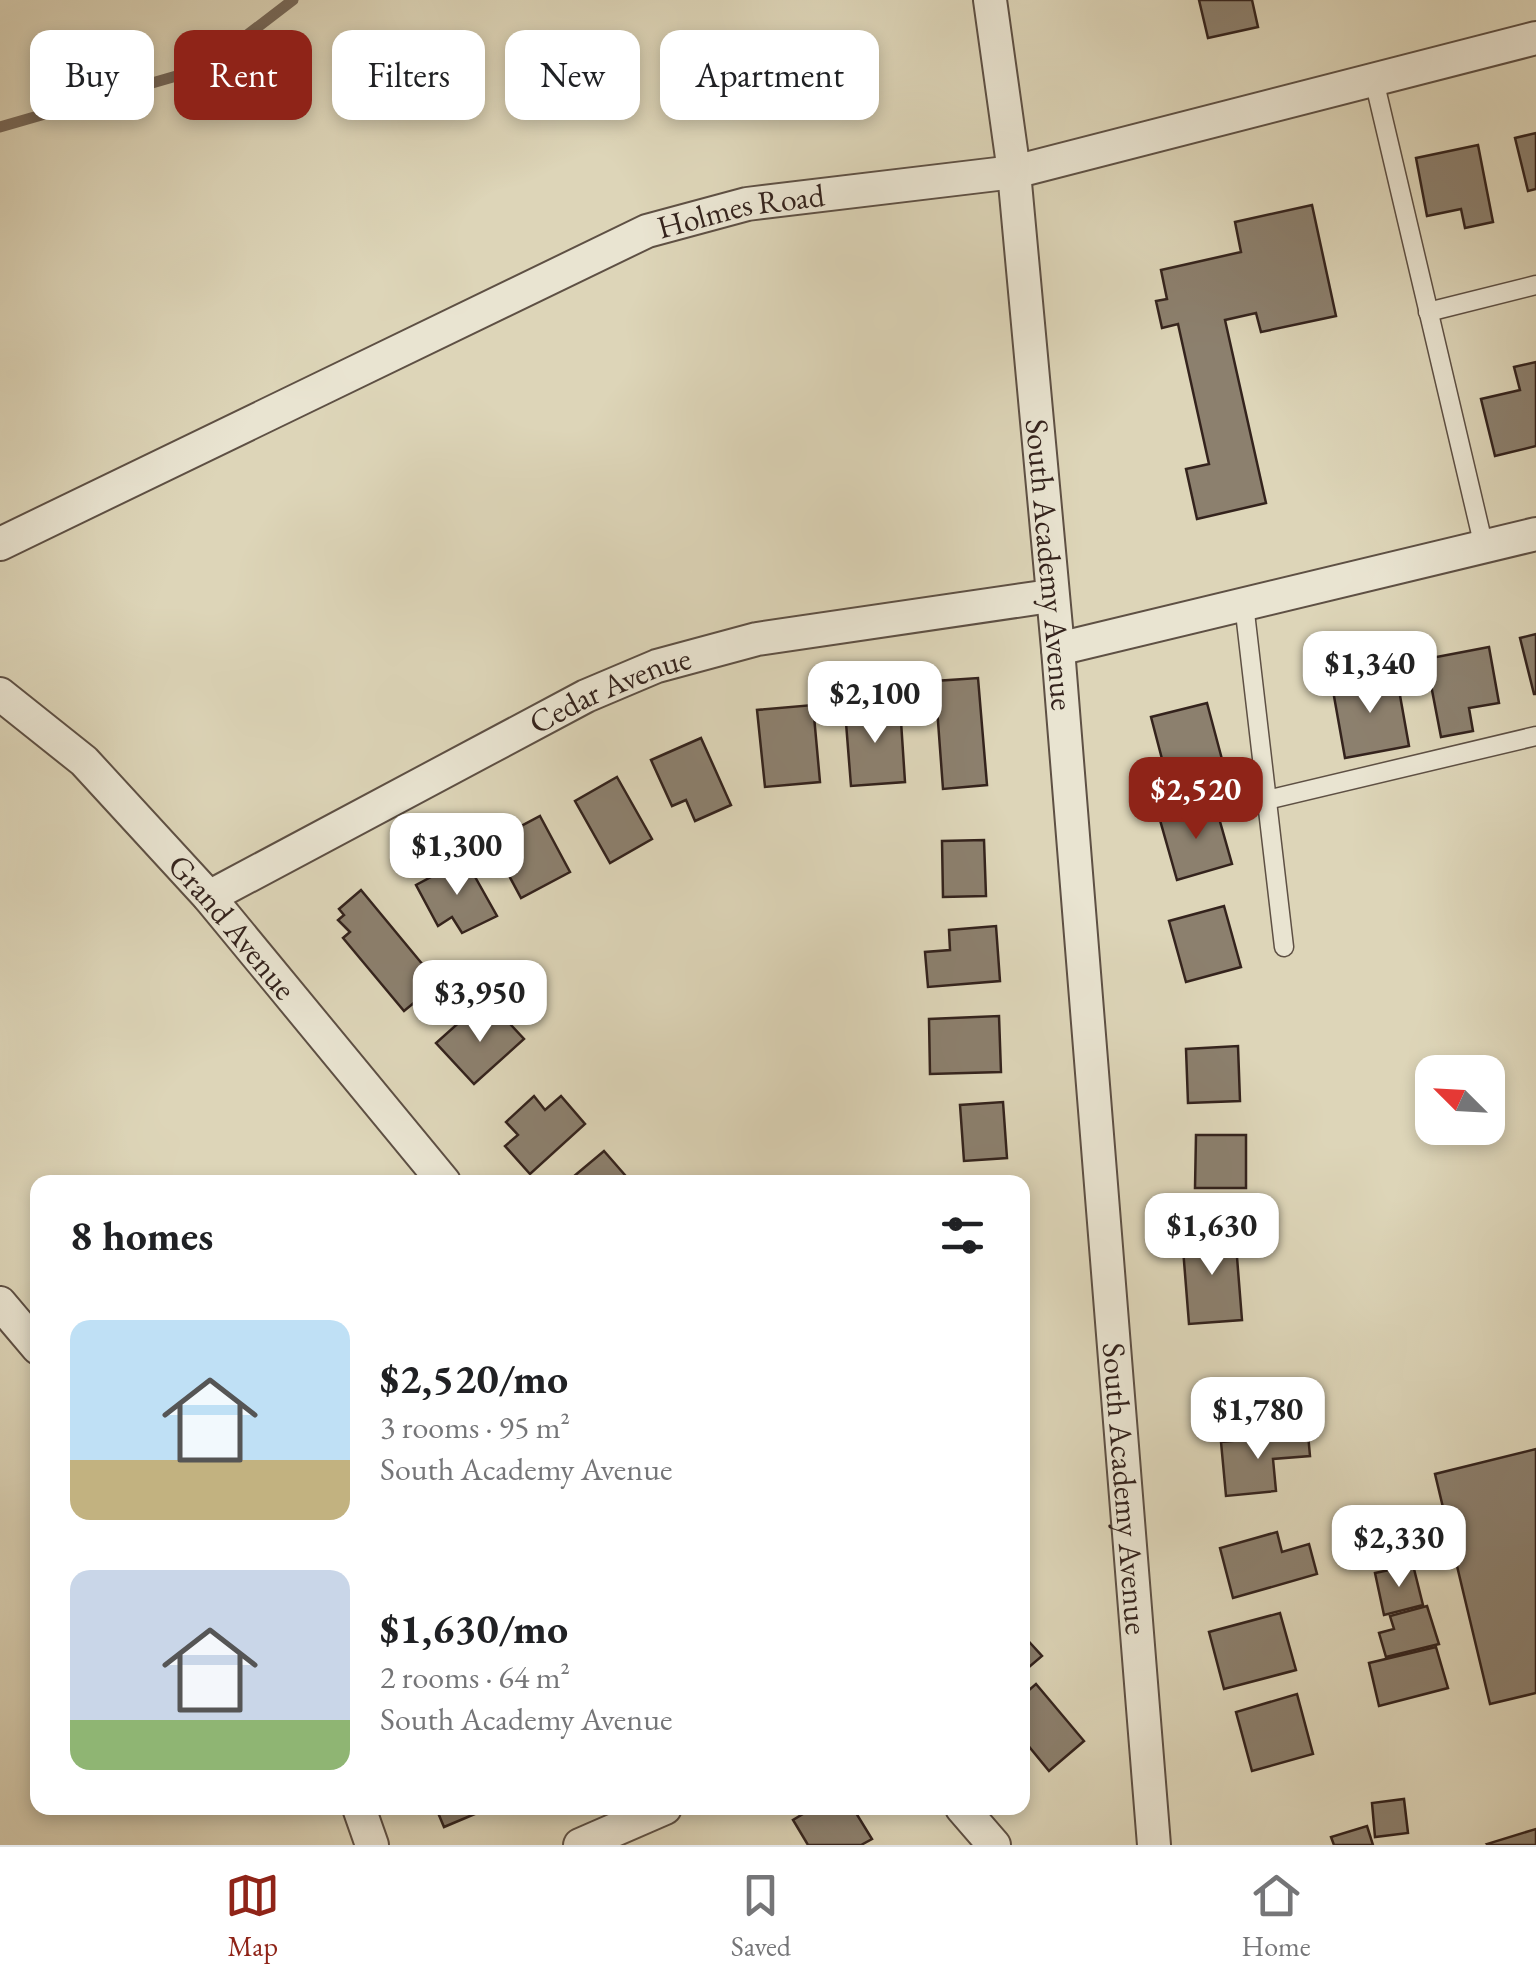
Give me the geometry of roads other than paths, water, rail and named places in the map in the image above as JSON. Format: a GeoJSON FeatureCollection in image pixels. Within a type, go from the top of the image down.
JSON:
{"type":"FeatureCollection","features":[{"type":"Feature","properties":{"kind":"street","name":"South Academy Avenue"},"geometry":{"type":"LineString","coordinates":[[990,0],[1014,172],[1050,596],[1058,649],[1153,1845]]}},
{"type":"Feature","properties":{"kind":"street","name":"Holmes Road"},"geometry":{"type":"LineString","coordinates":[[0,544],[647,231],[748,204],[1014,172],[1536,38]]}},
{"type":"Feature","properties":{"kind":"street"},"geometry":{"type":"LineString","coordinates":[[1058,649],[1536,534]]}},
{"type":"Feature","properties":{"kind":"street","name":"Cedar Avenue"},"geometry":{"type":"LineString","coordinates":[[209,897],[586,696],[657,666],[757,639],[1050,596]]}},
{"type":"Feature","properties":{"kind":"street","name":"Grand Avenue"},"geometry":{"type":"LineString","coordinates":[[0,694],[84,762],[209,897],[438,1175]]}},
{"type":"Feature","properties":{"kind":"street"},"geometry":{"type":"LineString","coordinates":[[0,1303],[30,1339]]}},
{"type":"Feature","properties":{"kind":"street"},"geometry":{"type":"LineString","coordinates":[[361,1815],[372,1845]]}},
{"type":"Feature","properties":{"kind":"street"},"geometry":{"type":"LineString","coordinates":[[580,1845],[648,1815]]}},
{"type":"Feature","properties":{"kind":"street"},"geometry":{"type":"LineString","coordinates":[[968,1815],[994,1845]]}},
{"type":"Feature","properties":{"kind":"lane"},"geometry":{"type":"LineString","coordinates":[[1374,80],[1484,546]]}},
{"type":"Feature","properties":{"kind":"lane"},"geometry":{"type":"LineString","coordinates":[[1428,312],[1536,285]]}},
{"type":"Feature","properties":{"kind":"lane"},"geometry":{"type":"LineString","coordinates":[[1244,604],[1284,947]]}},
{"type":"Feature","properties":{"kind":"lane"},"geometry":{"type":"LineString","coordinates":[[1267,800],[1536,736]]}},
{"type":"Feature","properties":{"kind":"waterway"},"geometry":{"type":"LineString","coordinates":[[0,127],[204,68],[293,0]]}}]}
